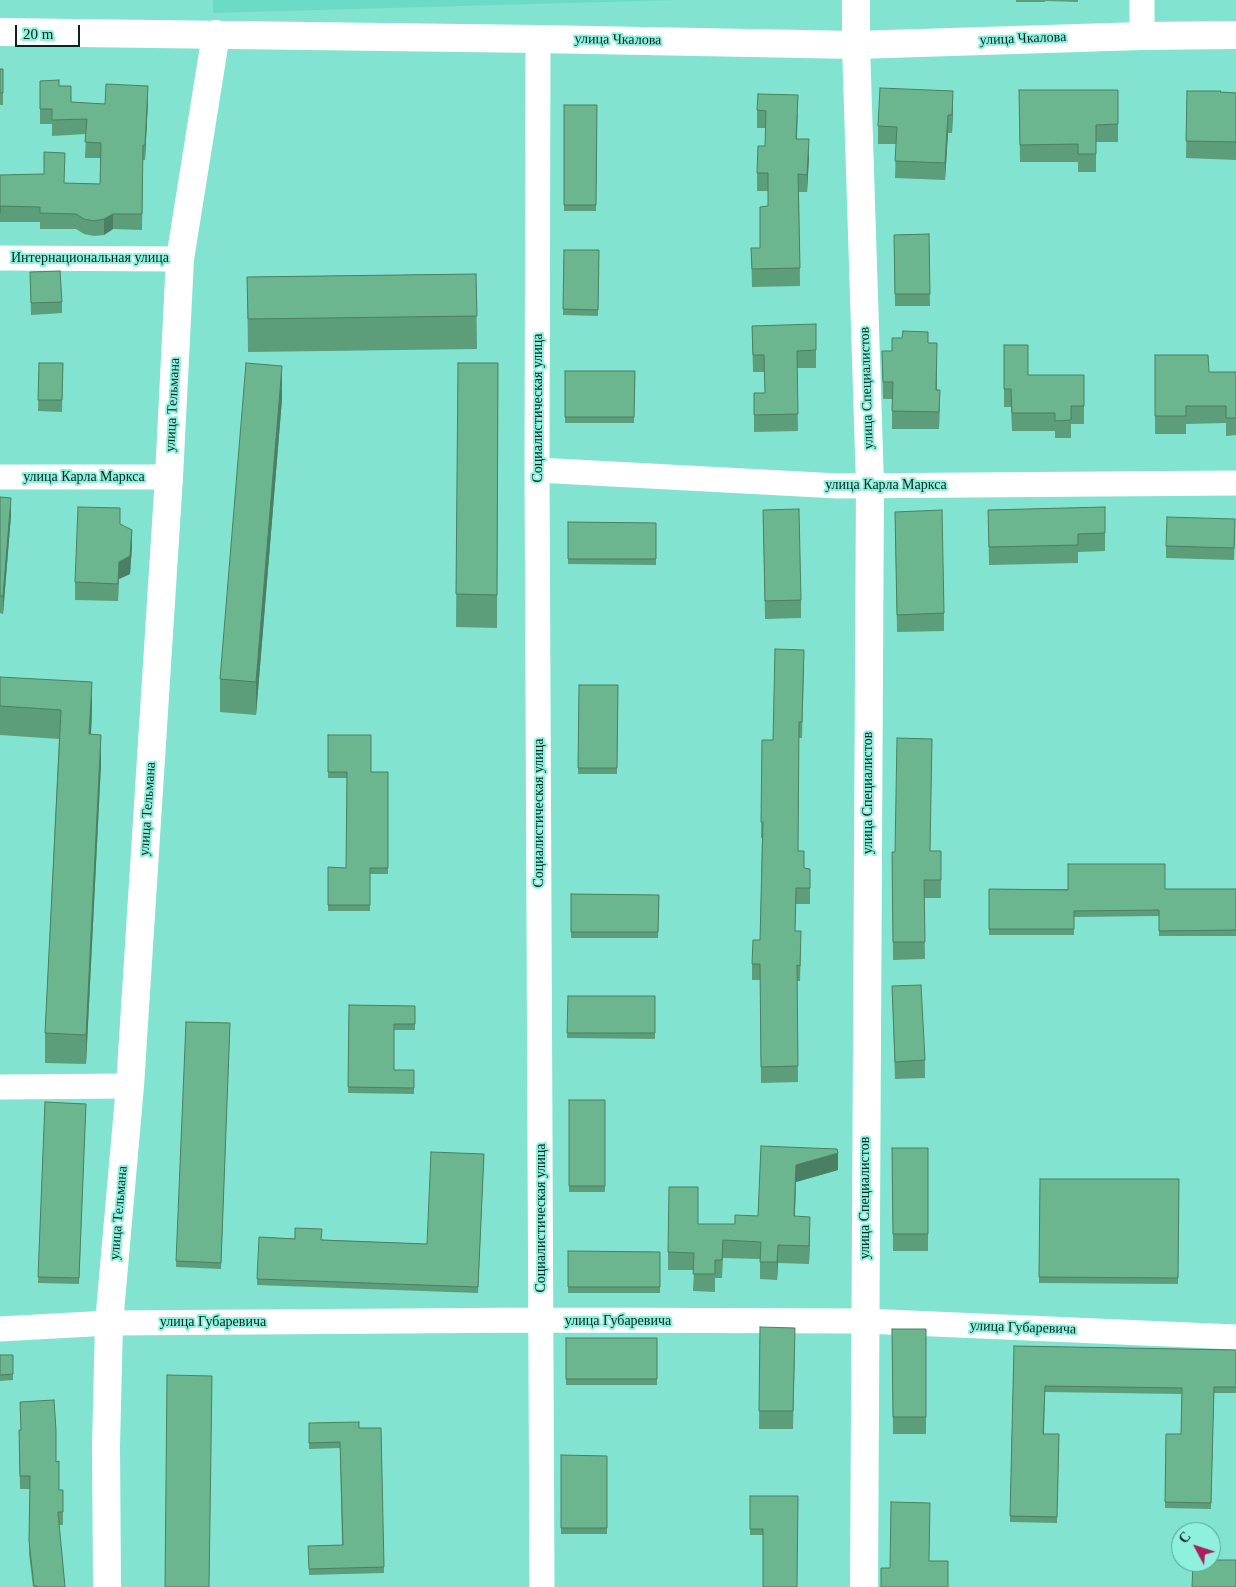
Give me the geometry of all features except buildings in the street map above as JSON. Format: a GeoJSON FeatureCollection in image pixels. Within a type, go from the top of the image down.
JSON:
{"type":"FeatureCollection","features":[{"type":"Feature","properties":{"kind":"street","name":"улица Специалистов"},"geometry":{"type":"LineString","coordinates":[[856,0],[870,485],[864,1587]]}},
{"type":"Feature","properties":{"kind":"street"},"geometry":{"type":"LineString","coordinates":[[1142,0],[1142,36]]}},
{"type":"Feature","properties":{"kind":"street","name":"улица Чкалова"},"geometry":{"type":"LineString","coordinates":[[0,32],[856,45],[1236,35]]}},
{"type":"Feature","properties":{"kind":"street","name":"улица Тельмана"},"geometry":{"type":"LineString","coordinates":[[107,1587],[106,1446],[109,1323],[130,1086],[169,477],[180,258],[216,34]]}},
{"type":"Feature","properties":{"kind":"street","name":"Социалистическая улица"},"geometry":{"type":"LineString","coordinates":[[538,39],[537,470],[542,1587]]}},
{"type":"Feature","properties":{"kind":"street","name":"Интернациональная улица"},"geometry":{"type":"LineString","coordinates":[[0,258],[180,258]]}},
{"type":"Feature","properties":{"kind":"street","name":"улица Карла Маркса"},"geometry":{"type":"LineString","coordinates":[[537,470],[838,486],[1236,483]]}},
{"type":"Feature","properties":{"kind":"street","name":"улица Карла Маркса"},"geometry":{"type":"LineString","coordinates":[[0,477],[169,477]]}},
{"type":"Feature","properties":{"kind":"street"},"geometry":{"type":"LineString","coordinates":[[0,1087],[130,1086]]}},
{"type":"Feature","properties":{"kind":"street","name":"улица Губаревича"},"geometry":{"type":"LineString","coordinates":[[0,1329],[109,1323],[542,1320],[864,1322],[1236,1337]]}},
{"type":"Feature","properties":{"kind":"shaded area"},"geometry":{"type":"Polygon","coordinates":[[[213,0],[677,0],[213,13],[213,0]]]}}]}
